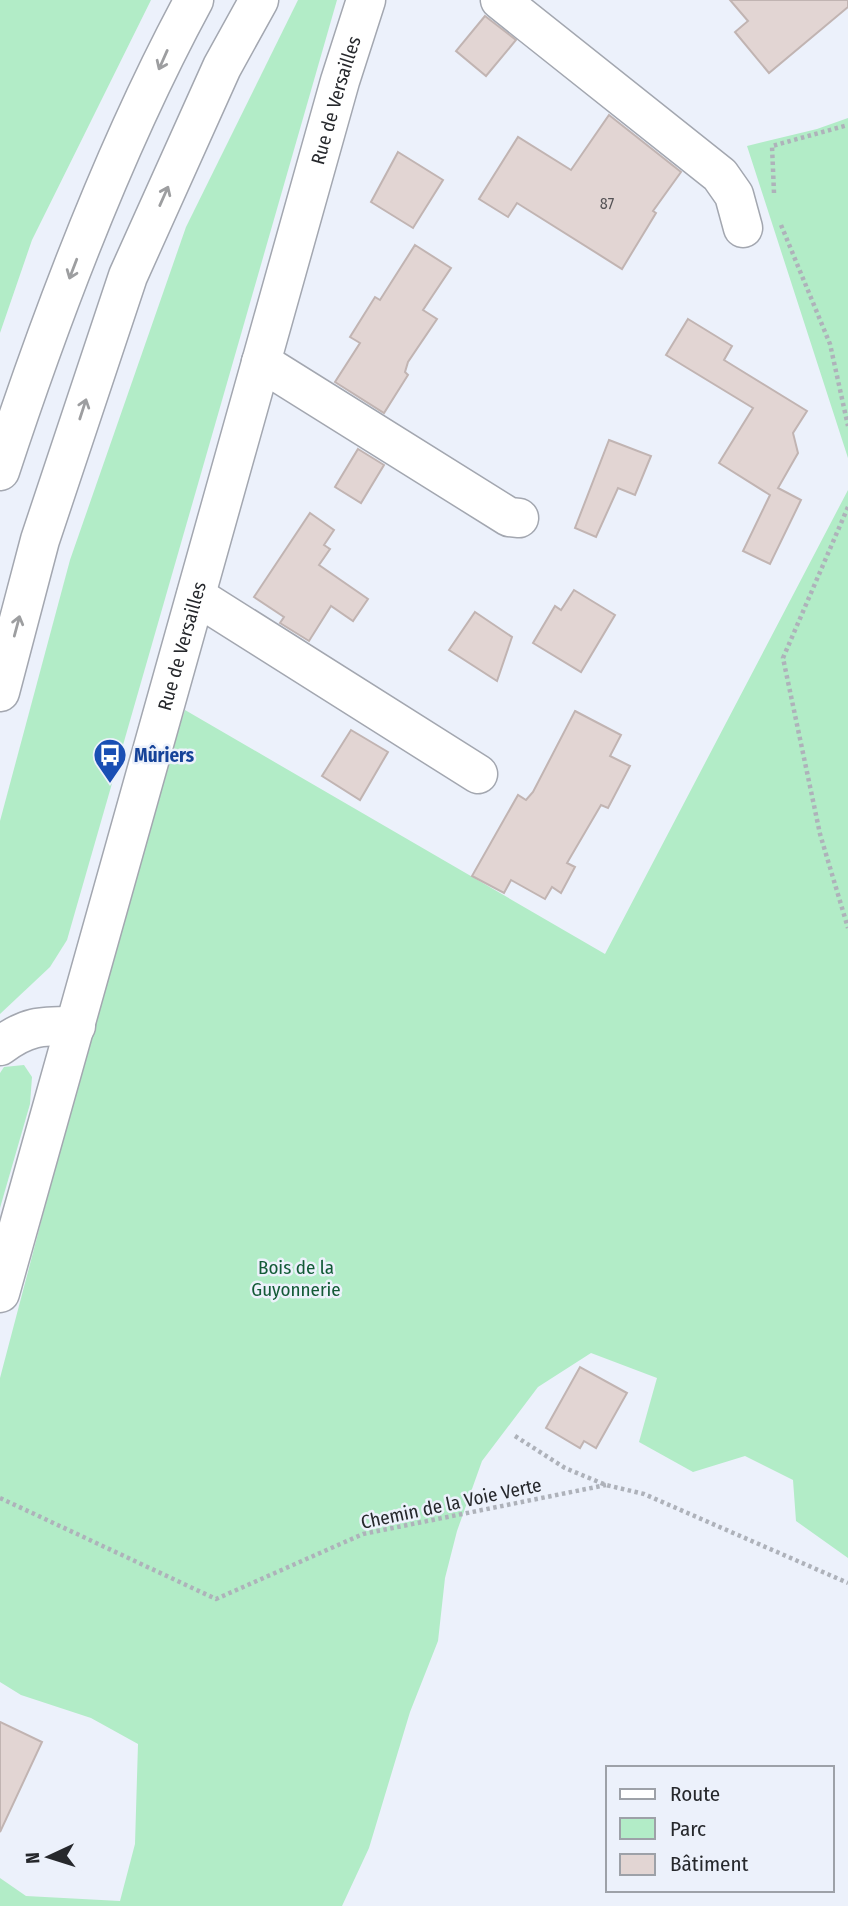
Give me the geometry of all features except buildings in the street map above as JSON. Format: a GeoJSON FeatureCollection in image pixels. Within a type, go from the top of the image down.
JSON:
{"type":"FeatureCollection","features":[{"type":"Feature","properties":{"kind":"main road"},"geometry":{"type":"LineString","coordinates":[[0,471],[27,388],[80,249],[167,50],[194,0]]}},
{"type":"Feature","properties":{"kind":"main road"},"geometry":{"type":"LineString","coordinates":[[0,692],[40,540],[128,276],[222,67],[259,0]]}},
{"type":"Feature","properties":{"kind":"main road","name":"Rue de Versailles"},"geometry":{"type":"LineString","coordinates":[[0,1293],[261,362],[366,0]]}},
{"type":"Feature","properties":{"kind":"main road"},"geometry":{"type":"LineString","coordinates":[[500,0],[720,175],[761,224]]}},
{"type":"Feature","properties":{"kind":"main road"},"geometry":{"type":"LineString","coordinates":[[261,362],[509,517],[519,518]]}},
{"type":"Feature","properties":{"kind":"main road"},"geometry":{"type":"LineString","coordinates":[[195,596],[478,774]]}},
{"type":"Feature","properties":{"kind":"main road"},"geometry":{"type":"LineString","coordinates":[[0,1046],[16,1034],[36,1026],[76,1026]]}},
{"type":"Feature","properties":{"kind":"path"},"geometry":{"type":"LineString","coordinates":[[775,196],[772,146],[848,125]]}},
{"type":"Feature","properties":{"kind":"path"},"geometry":{"type":"LineString","coordinates":[[761,224],[830,344],[848,426]]}},
{"type":"Feature","properties":{"kind":"path"},"geometry":{"type":"LineString","coordinates":[[848,507],[782,658],[820,834],[848,928]]}},
{"type":"Feature","properties":{"kind":"path","name":"Chemin de la Voie Verte"},"geometry":{"type":"LineString","coordinates":[[515,1436],[565,1468],[606,1485],[644,1494],[848,1583]]}},
{"type":"Feature","properties":{"kind":"path","name":"Chemin de la Voie Verte"},"geometry":{"type":"LineString","coordinates":[[0,1497],[216,1599],[363,1534],[606,1485]]}},
{"type":"Feature","properties":{"kind":"green space"},"geometry":{"type":"Polygon","coordinates":[[[0,0],[151,0],[32,240],[0,333],[0,0]]]}},
{"type":"Feature","properties":{"kind":"green space"},"geometry":{"type":"Polygon","coordinates":[[[298,0],[337,0],[67,940],[50,967],[0,1014],[0,821],[70,560],[186,227],[298,0]]]}},
{"type":"Feature","properties":{"kind":"green space"},"geometry":{"type":"Polygon","coordinates":[[[848,118],[848,458],[747,146],[817,129],[848,118]]]}},
{"type":"Feature","properties":{"kind":"green space","name":"Bois de la Guyonnerie"},"geometry":{"type":"Polygon","coordinates":[[[848,490],[848,1558],[796,1521],[793,1480],[745,1456],[693,1472],[639,1442],[657,1378],[591,1353],[538,1387],[482,1461],[457,1531],[445,1578],[438,1641],[410,1712],[369,1848],[342,1906],[0,1906],[0,1878],[26,1896],[120,1901],[135,1844],[138,1744],[91,1718],[21,1695],[0,1682],[0,1378],[139,850],[185,710],[605,954],[848,490]]]}},
{"type":"Feature","properties":{"kind":"green space"},"geometry":{"type":"Polygon","coordinates":[[[24,1065],[32,1077],[30,1104],[0,1208],[0,1073],[4,1067],[24,1065]]]}},
{"type":"Feature","properties":{"kind":"place","name":"Mûriers"},"geometry":{"type":"Point","coordinates":[110,785]}}]}
